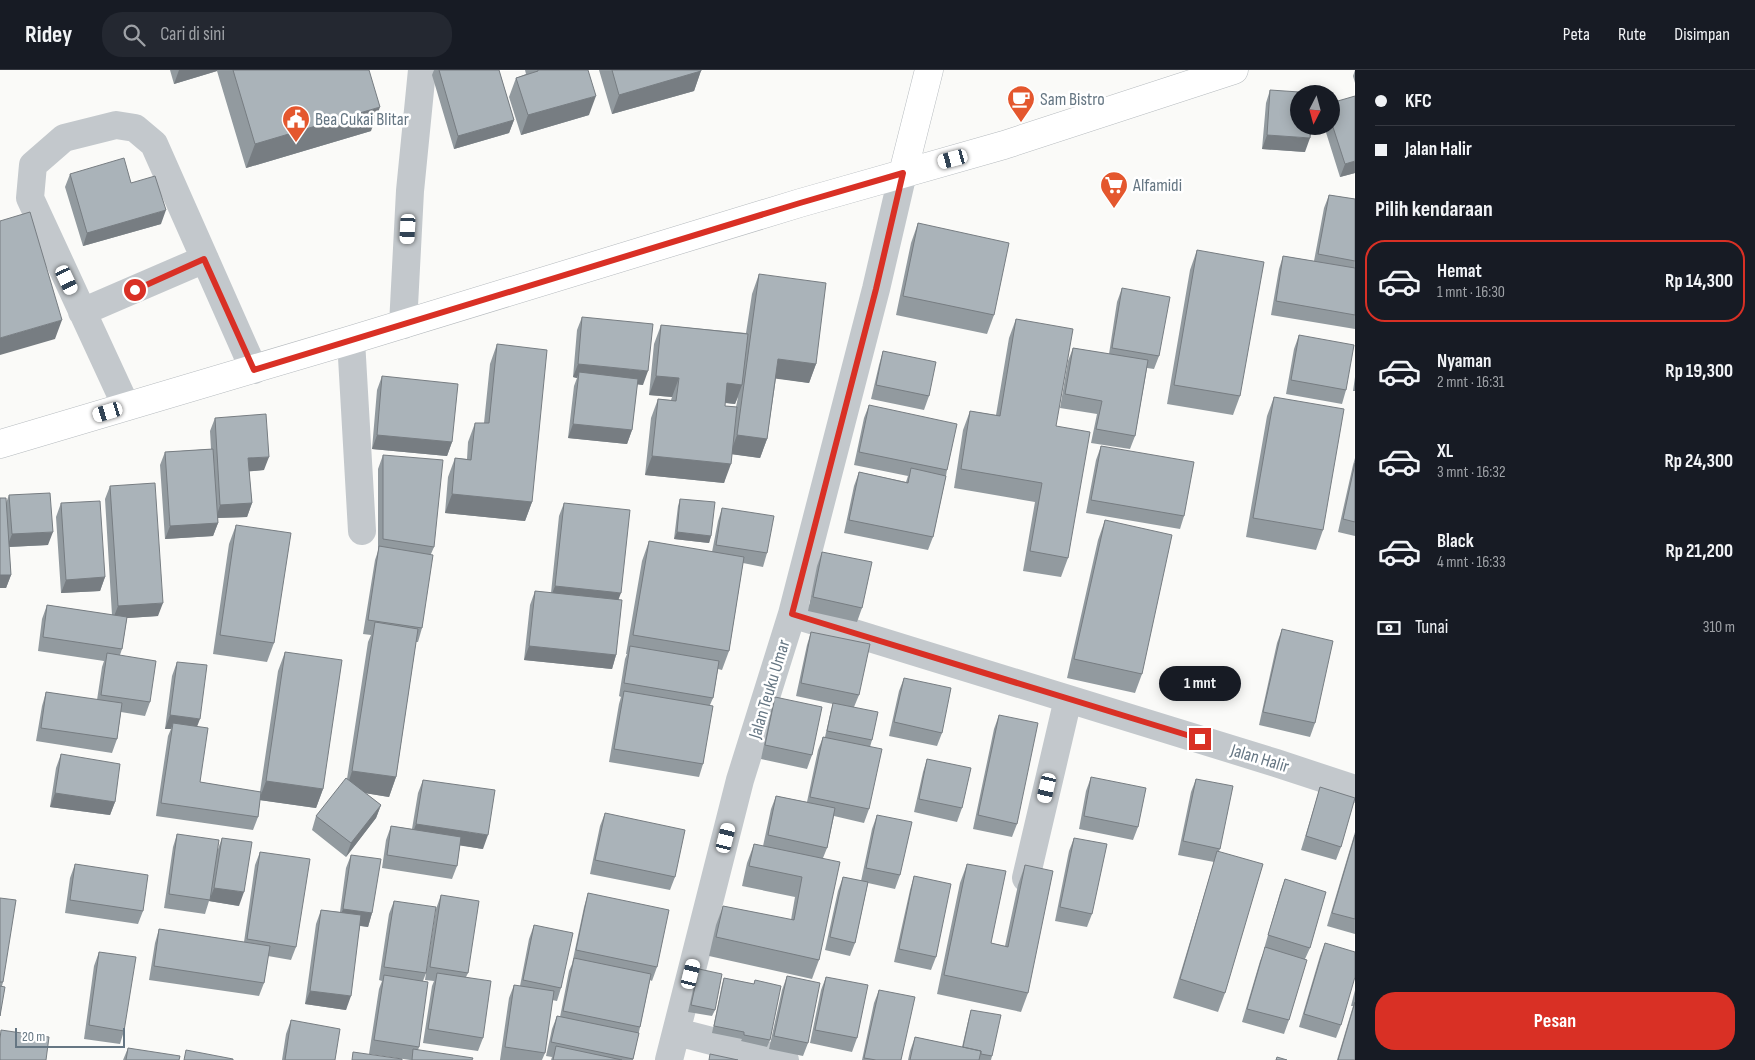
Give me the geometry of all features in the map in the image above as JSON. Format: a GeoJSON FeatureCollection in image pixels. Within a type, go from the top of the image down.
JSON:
{"type":"FeatureCollection","features":[{"type":"Feature","properties":{"kind":"main road"},"geometry":{"type":"LineString","coordinates":[[903,173],[928,70]]}},
{"type":"Feature","properties":{"kind":"main road"},"geometry":{"type":"LineString","coordinates":[[0,444],[254,370],[790,206],[1004,145],[1234,70]]}},
{"type":"Feature","properties":{"kind":"street"},"geometry":{"type":"LineString","coordinates":[[403,324],[410,191],[422,70]]}},
{"type":"Feature","properties":{"kind":"street"},"geometry":{"type":"LineString","coordinates":[[126,406],[30,198],[34,165],[64,138],[116,125],[135,128],[154,144],[254,370]]}},
{"type":"Feature","properties":{"kind":"street","name":"Jalan Teuku Umar"},"geometry":{"type":"LineString","coordinates":[[669,1060],[740,780],[792,614],[874,298],[903,173]]}},
{"type":"Feature","properties":{"kind":"street"},"geometry":{"type":"LineString","coordinates":[[82,312],[204,259]]}},
{"type":"Feature","properties":{"kind":"street"},"geometry":{"type":"LineString","coordinates":[[352,340],[362,531]]}},
{"type":"Feature","properties":{"kind":"street","name":"Jalan Halir"},"geometry":{"type":"LineString","coordinates":[[792,614],[1276,762],[1355,789]]}},
{"type":"Feature","properties":{"kind":"street"},"geometry":{"type":"LineString","coordinates":[[1026,878],[1068,698]]}},
{"type":"Feature","properties":{"kind":"street"},"geometry":{"type":"LineString","coordinates":[[677,1032],[785,1060]]}},
{"type":"Feature","properties":{"kind":"building"},"geometry":{"type":"Polygon","coordinates":[[[233,70],[369,70],[380,107],[255,144],[233,70]]]}},
{"type":"Feature","properties":{"kind":"building"},"geometry":{"type":"Polygon","coordinates":[[[439,70],[499,70],[514,120],[458,136],[439,70]]]}},
{"type":"Feature","properties":{"kind":"building"},"geometry":{"type":"Polygon","coordinates":[[[538,70],[588,70],[596,96],[528,115],[516,78],[538,70]]]}},
{"type":"Feature","properties":{"kind":"building"},"geometry":{"type":"Polygon","coordinates":[[[612,70],[701,70],[701,71],[619,95],[612,70]]]}},
{"type":"Feature","properties":{"kind":"building"},"geometry":{"type":"Polygon","coordinates":[[[1270,90],[1290,91],[1290,135],[1310,135],[1310,138],[1267,135],[1270,90]]]}},
{"type":"Feature","properties":{"kind":"building"},"geometry":{"type":"Polygon","coordinates":[[[1355,96],[1355,161],[1345,164],[1336,135],[1340,135],[1340,100],[1355,96]]]}},
{"type":"Feature","properties":{"kind":"building"},"geometry":{"type":"Polygon","coordinates":[[[124,158],[131,183],[155,176],[166,210],[87,233],[70,174],[124,158]]]}},
{"type":"Feature","properties":{"kind":"building"},"geometry":{"type":"Polygon","coordinates":[[[1329,195],[1355,199],[1355,261],[1318,254],[1329,195]]]}},
{"type":"Feature","properties":{"kind":"building"},"geometry":{"type":"Polygon","coordinates":[[[30,212],[62,320],[0,338],[0,221],[30,212]]]}},
{"type":"Feature","properties":{"kind":"building"},"geometry":{"type":"Polygon","coordinates":[[[918,223],[1009,243],[994,315],[903,296],[918,223]]]}},
{"type":"Feature","properties":{"kind":"building"},"geometry":{"type":"Polygon","coordinates":[[[1197,250],[1264,262],[1240,396],[1174,385],[1197,250]]]}},
{"type":"Feature","properties":{"kind":"building"},"geometry":{"type":"Polygon","coordinates":[[[1283,256],[1355,268],[1355,315],[1276,301],[1283,256]]]}},
{"type":"Feature","properties":{"kind":"building"},"geometry":{"type":"Polygon","coordinates":[[[759,274],[826,283],[816,364],[778,359],[767,439],[737,435],[759,274]]]}},
{"type":"Feature","properties":{"kind":"building"},"geometry":{"type":"Polygon","coordinates":[[[1122,288],[1170,297],[1159,356],[1112,348],[1122,288]]]}},
{"type":"Feature","properties":{"kind":"building"},"geometry":{"type":"Polygon","coordinates":[[[582,317],[653,324],[648,371],[578,364],[582,317]]]}},
{"type":"Feature","properties":{"kind":"building"},"geometry":{"type":"Polygon","coordinates":[[[1016,319],[1073,329],[1056,426],[1090,432],[1068,558],[1030,551],[1042,483],[961,469],[970,411],[1000,416],[1016,319]]]}},
{"type":"Feature","properties":{"kind":"building"},"geometry":{"type":"Polygon","coordinates":[[[661,325],[748,334],[742,385],[727,383],[725,406],[737,407],[731,464],[652,456],[658,399],[676,401],[679,378],[656,376],[661,325]]]}},
{"type":"Feature","properties":{"kind":"building"},"geometry":{"type":"Polygon","coordinates":[[[1299,335],[1354,345],[1346,390],[1291,380],[1299,335]]]}},
{"type":"Feature","properties":{"kind":"building"},"geometry":{"type":"Polygon","coordinates":[[[497,344],[547,350],[532,502],[452,494],[455,458],[471,460],[475,423],[489,423],[497,344]]]}},
{"type":"Feature","properties":{"kind":"building"},"geometry":{"type":"Polygon","coordinates":[[[1073,348],[1148,360],[1135,436],[1096,429],[1102,401],[1065,394],[1073,348]]]}},
{"type":"Feature","properties":{"kind":"building"},"geometry":{"type":"Polygon","coordinates":[[[883,351],[936,362],[929,396],[876,385],[883,351]]]}},
{"type":"Feature","properties":{"kind":"building"},"geometry":{"type":"Polygon","coordinates":[[[579,372],[638,379],[632,430],[573,424],[579,372]]]}},
{"type":"Feature","properties":{"kind":"building"},"geometry":{"type":"Polygon","coordinates":[[[382,376],[458,384],[452,442],[377,435],[382,376]]]}},
{"type":"Feature","properties":{"kind":"building"},"geometry":{"type":"Polygon","coordinates":[[[1274,397],[1344,409],[1323,530],[1253,518],[1274,397]]]}},
{"type":"Feature","properties":{"kind":"building"},"geometry":{"type":"Polygon","coordinates":[[[869,405],[957,424],[947,470],[859,452],[869,405]]]}},
{"type":"Feature","properties":{"kind":"building"},"geometry":{"type":"Polygon","coordinates":[[[266,414],[269,457],[248,458],[252,503],[220,505],[215,418],[266,414]]]}},
{"type":"Feature","properties":{"kind":"building"},"geometry":{"type":"Polygon","coordinates":[[[1101,446],[1194,462],[1184,516],[1091,500],[1101,446]]]}},
{"type":"Feature","properties":{"kind":"building"},"geometry":{"type":"Polygon","coordinates":[[[213,449],[218,523],[170,526],[165,452],[213,449]]]}},
{"type":"Feature","properties":{"kind":"building"},"geometry":{"type":"Polygon","coordinates":[[[383,455],[443,460],[434,547],[383,539],[383,455]]]}},
{"type":"Feature","properties":{"kind":"building"},"geometry":{"type":"Polygon","coordinates":[[[1355,463],[1355,522],[1343,519],[1355,463]]]}},
{"type":"Feature","properties":{"kind":"building"},"geometry":{"type":"Polygon","coordinates":[[[911,468],[946,476],[933,537],[849,520],[859,472],[908,483],[911,468]]]}},
{"type":"Feature","properties":{"kind":"building"},"geometry":{"type":"Polygon","coordinates":[[[155,483],[163,603],[118,606],[110,486],[155,483]]]}},
{"type":"Feature","properties":{"kind":"building"},"geometry":{"type":"Polygon","coordinates":[[[50,493],[53,532],[12,534],[9,495],[50,493]]]}},
{"type":"Feature","properties":{"kind":"building"},"geometry":{"type":"Polygon","coordinates":[[[0,498],[6,498],[11,575],[0,575],[0,498]]]}},
{"type":"Feature","properties":{"kind":"building"},"geometry":{"type":"Polygon","coordinates":[[[680,499],[715,502],[711,536],[677,532],[680,499]]]}},
{"type":"Feature","properties":{"kind":"building"},"geometry":{"type":"Polygon","coordinates":[[[100,501],[105,577],[66,580],[61,503],[100,501]]]}},
{"type":"Feature","properties":{"kind":"building"},"geometry":{"type":"Polygon","coordinates":[[[564,503],[630,510],[621,593],[555,586],[564,503]]]}},
{"type":"Feature","properties":{"kind":"building"},"geometry":{"type":"Polygon","coordinates":[[[722,508],[774,516],[767,553],[716,545],[722,508]]]}},
{"type":"Feature","properties":{"kind":"building"},"geometry":{"type":"Polygon","coordinates":[[[1105,520],[1172,535],[1142,674],[1074,659],[1105,520]]]}},
{"type":"Feature","properties":{"kind":"building"},"geometry":{"type":"Polygon","coordinates":[[[236,525],[291,533],[274,643],[220,635],[236,525]]]}},
{"type":"Feature","properties":{"kind":"building"},"geometry":{"type":"Polygon","coordinates":[[[649,541],[744,557],[729,651],[633,635],[649,541]]]}},
{"type":"Feature","properties":{"kind":"building"},"geometry":{"type":"Polygon","coordinates":[[[379,546],[433,555],[422,628],[368,620],[379,546]]]}},
{"type":"Feature","properties":{"kind":"building"},"geometry":{"type":"Polygon","coordinates":[[[822,552],[872,562],[862,608],[813,597],[822,552]]]}},
{"type":"Feature","properties":{"kind":"building"},"geometry":{"type":"Polygon","coordinates":[[[535,591],[622,600],[616,655],[529,646],[535,591]]]}},
{"type":"Feature","properties":{"kind":"building"},"geometry":{"type":"Polygon","coordinates":[[[47,605],[127,617],[122,649],[43,637],[47,605]]]}},
{"type":"Feature","properties":{"kind":"building"},"geometry":{"type":"Polygon","coordinates":[[[375,622],[418,629],[396,777],[352,771],[375,622]]]}},
{"type":"Feature","properties":{"kind":"building"},"geometry":{"type":"Polygon","coordinates":[[[1282,629],[1333,641],[1315,723],[1263,712],[1282,629]]]}},
{"type":"Feature","properties":{"kind":"building"},"geometry":{"type":"Polygon","coordinates":[[[811,632],[870,644],[859,695],[801,683],[811,632]]]}},
{"type":"Feature","properties":{"kind":"building"},"geometry":{"type":"Polygon","coordinates":[[[630,646],[719,661],[713,698],[624,683],[630,646]]]}},
{"type":"Feature","properties":{"kind":"building"},"geometry":{"type":"Polygon","coordinates":[[[285,652],[342,660],[323,789],[266,781],[285,652]]]}},
{"type":"Feature","properties":{"kind":"building"},"geometry":{"type":"Polygon","coordinates":[[[107,653],[156,661],[150,702],[101,695],[107,653]]]}},
{"type":"Feature","properties":{"kind":"building"},"geometry":{"type":"Polygon","coordinates":[[[177,662],[207,665],[200,719],[170,715],[177,662]]]}},
{"type":"Feature","properties":{"kind":"building"},"geometry":{"type":"Polygon","coordinates":[[[904,678],[951,688],[942,733],[894,722],[904,678]]]}},
{"type":"Feature","properties":{"kind":"building"},"geometry":{"type":"Polygon","coordinates":[[[624,691],[713,706],[703,764],[614,749],[624,691]]]}},
{"type":"Feature","properties":{"kind":"building"},"geometry":{"type":"Polygon","coordinates":[[[46,692],[122,703],[117,739],[41,728],[46,692]]]}},
{"type":"Feature","properties":{"kind":"building"},"geometry":{"type":"Polygon","coordinates":[[[775,697],[822,707],[812,755],[765,745],[775,697]]]}},
{"type":"Feature","properties":{"kind":"building"},"geometry":{"type":"Polygon","coordinates":[[[833,703],[878,712],[872,740],[827,731],[833,703]]]}},
{"type":"Feature","properties":{"kind":"building"},"geometry":{"type":"Polygon","coordinates":[[[999,715],[1038,723],[1017,824],[978,815],[999,715]]]}},
{"type":"Feature","properties":{"kind":"building"},"geometry":{"type":"Polygon","coordinates":[[[173,723],[208,728],[200,782],[261,792],[258,817],[161,803],[173,723]]]}},
{"type":"Feature","properties":{"kind":"building"},"geometry":{"type":"Polygon","coordinates":[[[823,737],[882,749],[869,809],[810,797],[823,737]]]}},
{"type":"Feature","properties":{"kind":"building"},"geometry":{"type":"Polygon","coordinates":[[[61,754],[120,764],[115,802],[55,793],[61,754]]]}},
{"type":"Feature","properties":{"kind":"building"},"geometry":{"type":"Polygon","coordinates":[[[927,759],[971,768],[962,808],[919,799],[927,759]]]}},
{"type":"Feature","properties":{"kind":"building"},"geometry":{"type":"Polygon","coordinates":[[[1091,777],[1146,788],[1138,827],[1084,816],[1091,777]]]}},
{"type":"Feature","properties":{"kind":"building"},"geometry":{"type":"Polygon","coordinates":[[[346,778],[381,805],[351,843],[316,816],[346,778]]]}},
{"type":"Feature","properties":{"kind":"building"},"geometry":{"type":"Polygon","coordinates":[[[1196,779],[1233,786],[1220,849],[1183,841],[1196,779]]]}},
{"type":"Feature","properties":{"kind":"building"},"geometry":{"type":"Polygon","coordinates":[[[423,780],[495,790],[488,835],[416,824],[423,780]]]}},
{"type":"Feature","properties":{"kind":"building"},"geometry":{"type":"Polygon","coordinates":[[[1320,787],[1355,798],[1341,847],[1306,836],[1320,787]]]}},
{"type":"Feature","properties":{"kind":"building"},"geometry":{"type":"Polygon","coordinates":[[[776,796],[835,808],[827,848],[768,835],[776,796]]]}},
{"type":"Feature","properties":{"kind":"building"},"geometry":{"type":"Polygon","coordinates":[[[605,813],[685,830],[675,877],[595,860],[605,813]]]}},
{"type":"Feature","properties":{"kind":"building"},"geometry":{"type":"Polygon","coordinates":[[[877,815],[912,822],[900,875],[866,868],[877,815]]]}},
{"type":"Feature","properties":{"kind":"building"},"geometry":{"type":"Polygon","coordinates":[[[391,826],[461,837],[457,866],[387,855],[391,826]]]}},
{"type":"Feature","properties":{"kind":"building"},"geometry":{"type":"Polygon","coordinates":[[[177,834],[219,840],[210,900],[169,894],[177,834]]]}},
{"type":"Feature","properties":{"kind":"building"},"geometry":{"type":"Polygon","coordinates":[[[1355,835],[1355,919],[1332,913],[1355,835]]]}},
{"type":"Feature","properties":{"kind":"building"},"geometry":{"type":"Polygon","coordinates":[[[222,838],[252,842],[244,892],[214,888],[222,838]]]}},
{"type":"Feature","properties":{"kind":"building"},"geometry":{"type":"Polygon","coordinates":[[[1074,838],[1107,844],[1092,914],[1060,907],[1074,838]]]}},
{"type":"Feature","properties":{"kind":"building"},"geometry":{"type":"Polygon","coordinates":[[[754,844],[840,862],[819,960],[716,937],[723,906],[794,920],[802,877],[749,866],[754,844]]]}},
{"type":"Feature","properties":{"kind":"building"},"geometry":{"type":"Polygon","coordinates":[[[1217,851],[1263,864],[1225,993],[1180,979],[1217,851]]]}},
{"type":"Feature","properties":{"kind":"building"},"geometry":{"type":"Polygon","coordinates":[[[260,852],[310,859],[296,947],[247,939],[260,852]]]}},
{"type":"Feature","properties":{"kind":"building"},"geometry":{"type":"Polygon","coordinates":[[[351,855],[381,859],[372,913],[343,909],[351,855]]]}},
{"type":"Feature","properties":{"kind":"building"},"geometry":{"type":"Polygon","coordinates":[[[75,864],[148,875],[143,911],[70,900],[75,864]]]}},
{"type":"Feature","properties":{"kind":"building"},"geometry":{"type":"Polygon","coordinates":[[[967,864],[1006,871],[991,943],[1008,947],[1025,865],[1053,871],[1028,993],[944,975],[967,864]]]}},
{"type":"Feature","properties":{"kind":"building"},"geometry":{"type":"Polygon","coordinates":[[[914,876],[951,884],[936,957],[899,949],[914,876]]]}},
{"type":"Feature","properties":{"kind":"building"},"geometry":{"type":"Polygon","coordinates":[[[843,877],[868,882],[855,943],[830,937],[843,877]]]}},
{"type":"Feature","properties":{"kind":"building"},"geometry":{"type":"Polygon","coordinates":[[[1285,879],[1326,892],[1310,948],[1268,935],[1285,879]]]}},
{"type":"Feature","properties":{"kind":"building"},"geometry":{"type":"Polygon","coordinates":[[[588,893],[669,910],[657,967],[576,950],[588,893]]]}},
{"type":"Feature","properties":{"kind":"building"},"geometry":{"type":"Polygon","coordinates":[[[441,895],[479,901],[468,973],[430,967],[441,895]]]}},
{"type":"Feature","properties":{"kind":"building"},"geometry":{"type":"Polygon","coordinates":[[[0,898],[16,900],[3,982],[0,982],[0,898]]]}},
{"type":"Feature","properties":{"kind":"building"},"geometry":{"type":"Polygon","coordinates":[[[394,901],[436,907],[426,973],[384,967],[394,901]]]}},
{"type":"Feature","properties":{"kind":"building"},"geometry":{"type":"Polygon","coordinates":[[[321,910],[361,915],[351,996],[310,991],[321,910]]]}},
{"type":"Feature","properties":{"kind":"building"},"geometry":{"type":"Polygon","coordinates":[[[534,925],[573,933],[561,988],[523,980],[534,925]]]}},
{"type":"Feature","properties":{"kind":"building"},"geometry":{"type":"Polygon","coordinates":[[[159,929],[270,946],[264,983],[154,966],[159,929]]]}},
{"type":"Feature","properties":{"kind":"building"},"geometry":{"type":"Polygon","coordinates":[[[1325,943],[1355,952],[1355,977],[1341,1025],[1304,1014],[1325,943]]]}},
{"type":"Feature","properties":{"kind":"building"},"geometry":{"type":"Polygon","coordinates":[[[1265,947],[1307,960],[1289,1020],[1247,1009],[1265,947]]]}},
{"type":"Feature","properties":{"kind":"building"},"geometry":{"type":"Polygon","coordinates":[[[99,952],[136,957],[124,1031],[89,1025],[99,952]]]}},
{"type":"Feature","properties":{"kind":"building"},"geometry":{"type":"Polygon","coordinates":[[[574,958],[651,974],[640,1027],[563,1011],[574,958]]]}},
{"type":"Feature","properties":{"kind":"building"},"geometry":{"type":"Polygon","coordinates":[[[699,969],[722,974],[715,1010],[691,1005],[699,969]]]}},
{"type":"Feature","properties":{"kind":"building"},"geometry":{"type":"Polygon","coordinates":[[[437,973],[491,981],[483,1038],[428,1029],[437,973]]]}},
{"type":"Feature","properties":{"kind":"building"},"geometry":{"type":"Polygon","coordinates":[[[384,975],[428,982],[419,1047],[374,1040],[384,975]]]}},
{"type":"Feature","properties":{"kind":"building"},"geometry":{"type":"Polygon","coordinates":[[[787,976],[820,983],[808,1043],[774,1036],[787,976]]]}},
{"type":"Feature","properties":{"kind":"building"},"geometry":{"type":"Polygon","coordinates":[[[826,977],[868,985],[857,1038],[815,1030],[826,977]]]}},
{"type":"Feature","properties":{"kind":"building"},"geometry":{"type":"Polygon","coordinates":[[[724,978],[754,984],[755,980],[781,986],[770,1040],[714,1026],[724,978]]]}},
{"type":"Feature","properties":{"kind":"building"},"geometry":{"type":"Polygon","coordinates":[[[514,985],[554,991],[545,1053],[505,1047],[514,985]]]}},
{"type":"Feature","properties":{"kind":"building"},"geometry":{"type":"Polygon","coordinates":[[[0,986],[5,987],[0,1016],[0,986]]]}},
{"type":"Feature","properties":{"kind":"building"},"geometry":{"type":"Polygon","coordinates":[[[879,990],[915,997],[901,1060],[864,1058],[879,990]]]}},
{"type":"Feature","properties":{"kind":"building"},"geometry":{"type":"Polygon","coordinates":[[[1355,1002],[1355,1060],[1338,1060],[1355,1002]]]}},
{"type":"Feature","properties":{"kind":"building"},"geometry":{"type":"Polygon","coordinates":[[[971,1010],[1001,1015],[992,1056],[981,1054],[981,1051],[963,1047],[971,1010]]]}},
{"type":"Feature","properties":{"kind":"building"},"geometry":{"type":"Polygon","coordinates":[[[557,1016],[639,1033],[633,1059],[551,1042],[557,1016]]]}},
{"type":"Feature","properties":{"kind":"building"},"geometry":{"type":"Polygon","coordinates":[[[291,1020],[340,1029],[335,1060],[285,1060],[291,1020]]]}},
{"type":"Feature","properties":{"kind":"building"},"geometry":{"type":"Polygon","coordinates":[[[1,1030],[49,1037],[46,1060],[0,1060],[1,1030]]]}},
{"type":"Feature","properties":{"kind":"building"},"geometry":{"type":"Polygon","coordinates":[[[915,1037],[981,1051],[979,1060],[910,1060],[915,1037]]]}},
{"type":"Feature","properties":{"kind":"building"},"geometry":{"type":"Polygon","coordinates":[[[556,1046],[622,1060],[553,1060],[556,1046]]]}},
{"type":"Feature","properties":{"kind":"building"},"geometry":{"type":"Polygon","coordinates":[[[128,1048],[180,1056],[179,1060],[126,1060],[128,1048]]]}},
{"type":"Feature","properties":{"kind":"building"},"geometry":{"type":"Polygon","coordinates":[[[413,1049],[473,1058],[472,1060],[412,1060],[413,1049]]]}},
{"type":"Feature","properties":{"kind":"building"},"geometry":{"type":"Polygon","coordinates":[[[186,1050],[233,1059],[233,1060],[184,1060],[186,1050]]]}},
{"type":"Feature","properties":{"kind":"building"},"geometry":{"type":"Polygon","coordinates":[[[353,1052],[402,1059],[402,1060],[352,1060],[353,1052]]]}},
{"type":"Feature","properties":{"kind":"building"},"geometry":{"type":"Polygon","coordinates":[[[710,1054],[738,1060],[709,1060],[710,1054]]]}},
{"type":"Feature","properties":{"kind":"building"},"geometry":{"type":"Polygon","coordinates":[[[1277,1057],[1287,1060],[1276,1060],[1277,1057]]]}},
{"type":"Feature","properties":{"kind":"place","name":"Sam Bistro"},"geometry":{"type":"Point","coordinates":[1021,123]}},
{"type":"Feature","properties":{"kind":"place","name":"Bea Cukai Blitar"},"geometry":{"type":"Point","coordinates":[296,143]}},
{"type":"Feature","properties":{"kind":"place","name":"Alfamidi"},"geometry":{"type":"Point","coordinates":[1114,209]}},
{"type":"Feature","properties":{"kind":"route"},"geometry":{"type":"LineString","coordinates":[[135,290],[204,259],[254,370],[903,173],[876,289],[792,614],[1200,739]]}}]}
